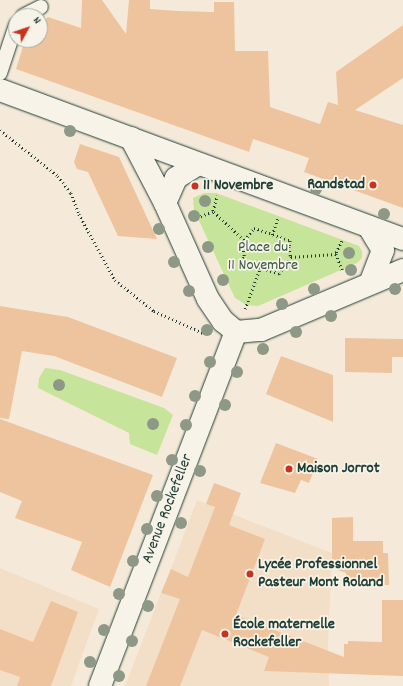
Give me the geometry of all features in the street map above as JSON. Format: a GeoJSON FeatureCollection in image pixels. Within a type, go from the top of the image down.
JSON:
{"type":"FeatureCollection","features":[{"type":"Feature","properties":{"kind":"street"},"geometry":{"type":"LineString","coordinates":[[0,90],[403,239]]}},
{"type":"Feature","properties":{"kind":"street"},"geometry":{"type":"LineString","coordinates":[[131,138],[165,203],[208,299],[223,321],[236,332],[261,330],[371,282],[403,270]]}},
{"type":"Feature","properties":{"kind":"street"},"geometry":{"type":"LineString","coordinates":[[165,203],[176,178],[198,164]]}},
{"type":"Feature","properties":{"kind":"street"},"geometry":{"type":"LineString","coordinates":[[369,227],[384,250],[371,282]]}},
{"type":"Feature","properties":{"kind":"street","name":"Avenue Rockefeller"},"geometry":{"type":"LineString","coordinates":[[100,686],[236,332]]}},
{"type":"Feature","properties":{"kind":"lane"},"geometry":{"type":"LineString","coordinates":[[0,73],[8,48]]}},
{"type":"Feature","properties":{"kind":"path"},"geometry":{"type":"LineString","coordinates":[[0,130],[58,176],[71,193],[79,214],[115,280],[154,311],[205,334]]}},
{"type":"Feature","properties":{"kind":"path"},"geometry":{"type":"LineString","coordinates":[[213,211],[217,191]]}},
{"type":"Feature","properties":{"kind":"path"},"geometry":{"type":"LineString","coordinates":[[193,220],[213,211]]}},
{"type":"Feature","properties":{"kind":"path"},"geometry":{"type":"LineString","coordinates":[[213,211],[244,240]]}},
{"type":"Feature","properties":{"kind":"path"},"geometry":{"type":"LineString","coordinates":[[272,235],[280,214]]}},
{"type":"Feature","properties":{"kind":"path"},"geometry":{"type":"LineString","coordinates":[[254,228],[291,241],[289,247],[291,257],[278,274],[242,262],[244,256],[242,250],[244,240],[254,228]]}},
{"type":"Feature","properties":{"kind":"path"},"geometry":{"type":"LineString","coordinates":[[343,272],[336,254],[344,237]]}},
{"type":"Feature","properties":{"kind":"path"},"geometry":{"type":"LineString","coordinates":[[291,257],[336,254]]}},
{"type":"Feature","properties":{"kind":"path"},"geometry":{"type":"LineString","coordinates":[[244,311],[260,268]]}},
{"type":"Feature","properties":{"kind":"shaded area"},"geometry":{"type":"Polygon","coordinates":[[[197,500],[332,553],[328,644],[329,686],[125,686],[161,593],[174,597],[179,585],[167,579],[197,500]]]}},
{"type":"Feature","properties":{"kind":"shaded area"},"geometry":{"type":"Polygon","coordinates":[[[0,568],[99,609],[71,686],[0,686],[0,568]]]}},
{"type":"Feature","properties":{"kind":"green space","name":"Place du 11 Novembre"},"geometry":{"type":"Polygon","coordinates":[[[204,193],[216,193],[359,246],[362,251],[362,258],[357,263],[258,306],[246,305],[235,298],[194,210],[193,198],[204,193]]]}},
{"type":"Feature","properties":{"kind":"green space"},"geometry":{"type":"Polygon","coordinates":[[[45,368],[60,370],[164,408],[173,415],[157,455],[130,444],[129,433],[38,388],[39,378],[45,368]]]}},
{"type":"Feature","properties":{"kind":"building"},"geometry":{"type":"Polygon","coordinates":[[[82,0],[102,0],[126,34],[129,0],[150,0],[150,9],[214,12],[214,2],[234,2],[235,51],[268,51],[270,107],[320,124],[328,102],[338,105],[336,72],[403,25],[403,78],[355,110],[403,125],[403,208],[304,172],[309,158],[253,139],[249,152],[16,69],[23,48],[48,48],[48,17],[81,28],[82,0]]]}},
{"type":"Feature","properties":{"kind":"building"},"geometry":{"type":"Polygon","coordinates":[[[80,144],[119,157],[157,239],[118,236],[88,172],[77,169],[74,162],[80,144]]]}},
{"type":"Feature","properties":{"kind":"building"},"geometry":{"type":"Polygon","coordinates":[[[0,306],[68,317],[177,358],[162,397],[54,356],[22,351],[9,419],[0,418],[0,306]]]}},
{"type":"Feature","properties":{"kind":"building"},"geometry":{"type":"Polygon","coordinates":[[[345,338],[403,339],[403,357],[392,357],[392,373],[345,372],[345,338]]]}},
{"type":"Feature","properties":{"kind":"building"},"geometry":{"type":"Polygon","coordinates":[[[281,356],[333,375],[333,422],[266,394],[281,356]]]}},
{"type":"Feature","properties":{"kind":"building"},"geometry":{"type":"Polygon","coordinates":[[[0,419],[153,475],[110,587],[71,570],[82,542],[15,518],[22,501],[0,492],[0,419]]]}},
{"type":"Feature","properties":{"kind":"building","name":"Maison Jorrot"},"geometry":{"type":"Polygon","coordinates":[[[276,443],[318,459],[309,483],[301,480],[295,493],[260,483],[276,443]]]}},
{"type":"Feature","properties":{"kind":"building"},"geometry":{"type":"Polygon","coordinates":[[[214,483],[241,493],[229,525],[265,539],[236,615],[344,657],[344,644],[348,644],[348,641],[382,642],[382,600],[403,600],[403,676],[264,671],[269,657],[202,630],[180,686],[146,686],[180,599],[161,593],[171,569],[188,577],[215,507],[206,504],[214,483]]]}},
{"type":"Feature","properties":{"kind":"building"},"geometry":{"type":"Polygon","coordinates":[[[353,517],[353,541],[383,541],[383,553],[388,553],[389,585],[347,585],[346,573],[332,568],[332,518],[353,517]]]}},
{"type":"Feature","properties":{"kind":"building"},"geometry":{"type":"Polygon","coordinates":[[[51,601],[78,612],[51,686],[17,686],[20,677],[0,670],[0,629],[33,642],[51,601]]]}},
{"type":"Feature","properties":{"kind":"place","name":"Randstad"},"geometry":{"type":"Point","coordinates":[373,185]}},
{"type":"Feature","properties":{"kind":"place","name":"11 Novembre"},"geometry":{"type":"Point","coordinates":[195,186]}},
{"type":"Feature","properties":{"kind":"place","name":"Maison Jorrot"},"geometry":{"type":"Point","coordinates":[289,469]}},
{"type":"Feature","properties":{"kind":"place","name":"Lycée Professionnel Pasteur Mont Roland"},"geometry":{"type":"Point","coordinates":[250,574]}},
{"type":"Feature","properties":{"kind":"place","name":"École maternelle Rockefeller"},"geometry":{"type":"Point","coordinates":[225,634]}}]}
